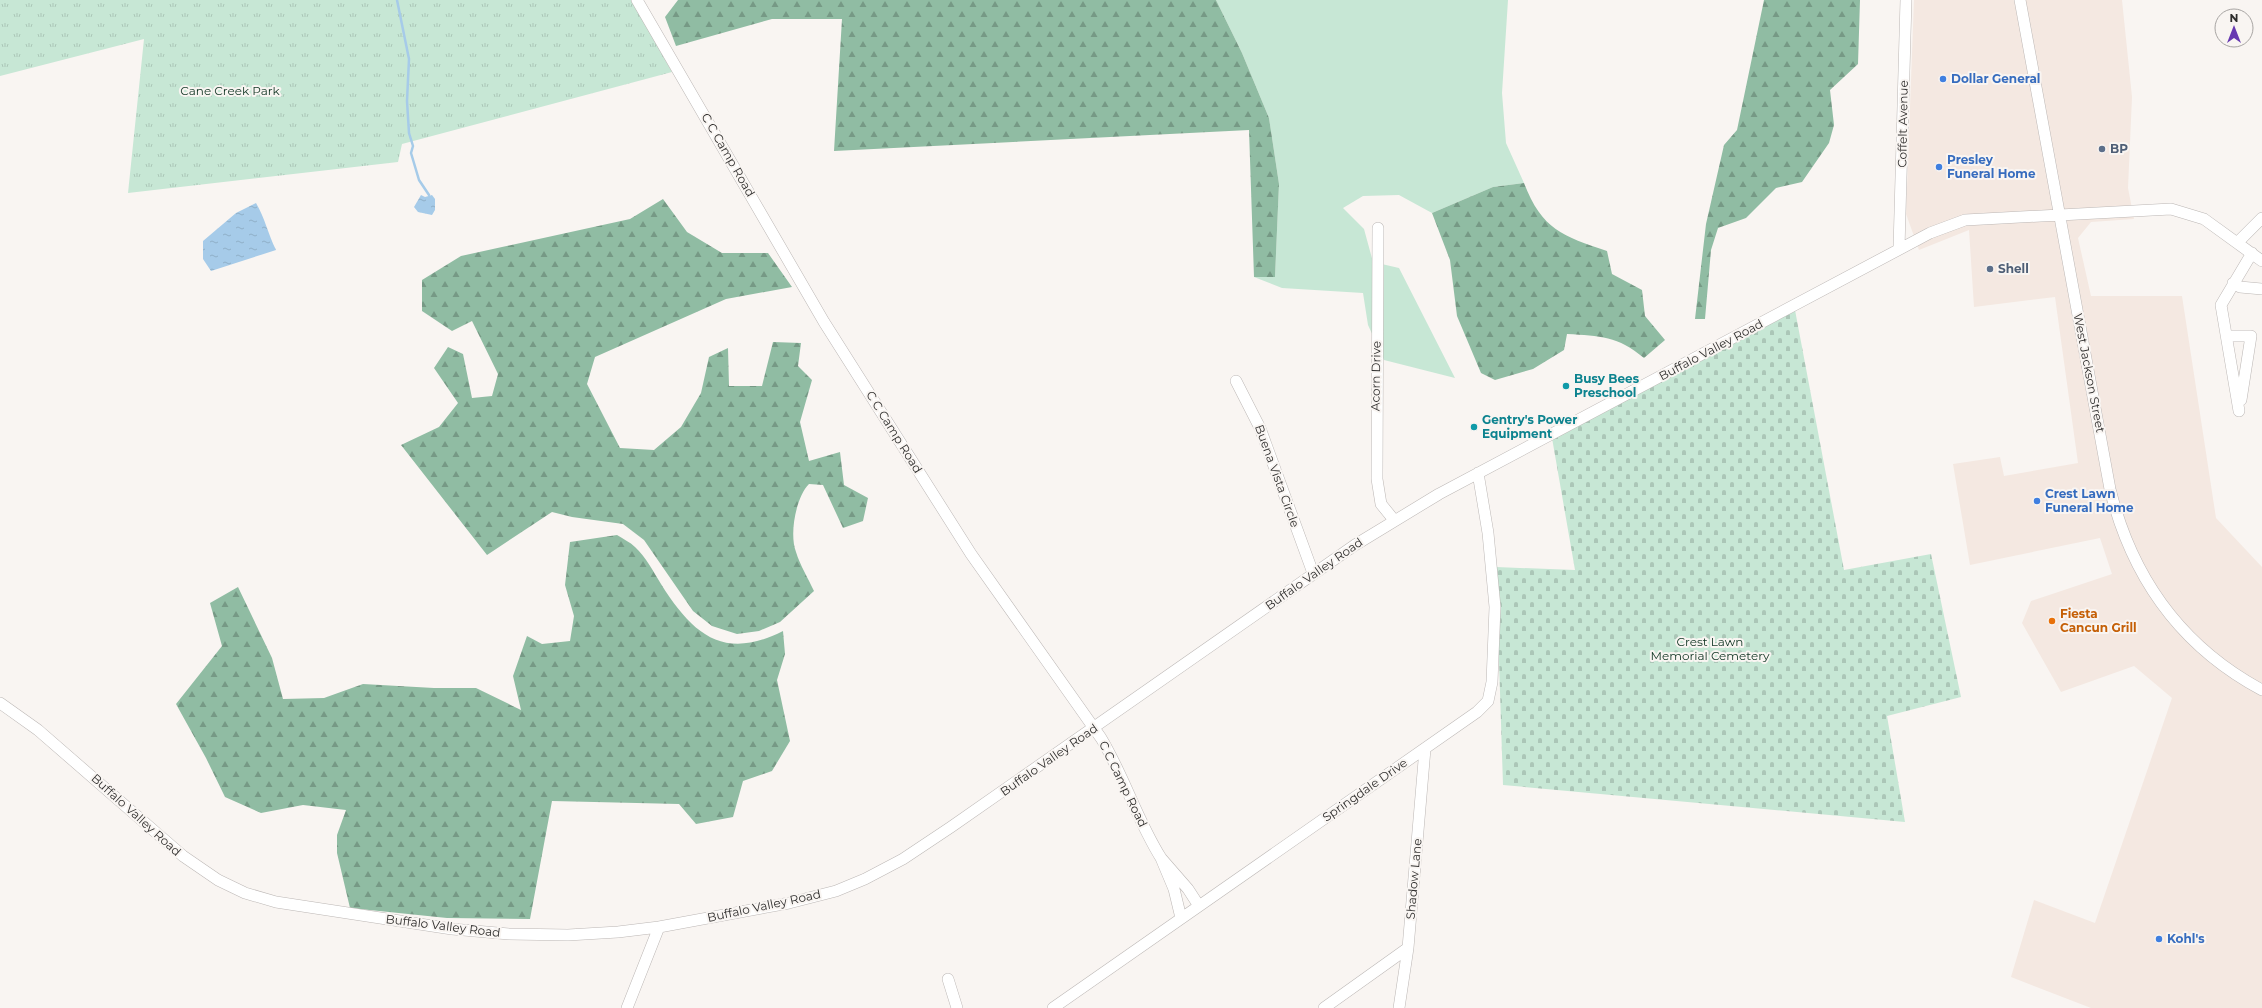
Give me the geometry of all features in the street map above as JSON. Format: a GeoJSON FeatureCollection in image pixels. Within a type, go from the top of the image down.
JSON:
{"type":"FeatureCollection","features":[{"type":"Feature","properties":{"kind":"street","name":"C C Camp Road"},"geometry":{"type":"LineString","coordinates":[[637,0],[824,322],[971,554],[1111,755],[1148,834],[1161,858]]}},
{"type":"Feature","properties":{"kind":"street","name":"Coffelt Avenue"},"geometry":{"type":"LineString","coordinates":[[1899,248],[1906,0]]}},
{"type":"Feature","properties":{"kind":"street","name":"West Jackson Street"},"geometry":{"type":"LineString","coordinates":[[2020,0],[2110,489],[2116,511],[2132,554],[2150,589],[2179,627],[2218,663],[2262,690]]}},
{"type":"Feature","properties":{"kind":"street","name":"Buffalo Valley Road"},"geometry":{"type":"LineString","coordinates":[[0,703],[38,730],[183,856],[218,880],[245,893],[276,902],[452,929],[510,934],[575,935],[659,927],[789,903],[836,891],[864,879],[909,855],[1093,729],[1313,573],[1394,520],[1478,473],[1755,327],[1899,248],[1930,233],[1965,220],[2171,209],[2204,219],[2238,242],[2262,261]]}},
{"type":"Feature","properties":{"kind":"street"},"geometry":{"type":"LineString","coordinates":[[2238,242],[2262,218]]}},
{"type":"Feature","properties":{"kind":"street","name":"Acorn Drive"},"geometry":{"type":"LineString","coordinates":[[1378,228],[1377,479],[1381,504],[1394,520]]}},
{"type":"Feature","properties":{"kind":"street"},"geometry":{"type":"LineString","coordinates":[[2227,336],[2251,336],[2239,411],[2221,305],[2252,253]]}},
{"type":"Feature","properties":{"kind":"street"},"geometry":{"type":"LineString","coordinates":[[2233,283],[2240,287],[2262,289]]}},
{"type":"Feature","properties":{"kind":"street","name":"Buena Vista Circle"},"geometry":{"type":"LineString","coordinates":[[1236,381],[1260,428],[1313,573]]}},
{"type":"Feature","properties":{"kind":"street","name":"Springdale Drive"},"geometry":{"type":"LineString","coordinates":[[1053,1008],[1425,749],[1477,712],[1488,701],[1495,607],[1494,579],[1478,473]]}},
{"type":"Feature","properties":{"kind":"street","name":"Shadow Lane"},"geometry":{"type":"LineString","coordinates":[[1399,1008],[1408,948],[1425,749]]}},
{"type":"Feature","properties":{"kind":"street"},"geometry":{"type":"LineString","coordinates":[[1161,858],[1188,889],[1199,906]]}},
{"type":"Feature","properties":{"kind":"street"},"geometry":{"type":"LineString","coordinates":[[1161,858],[1174,888],[1181,918]]}},
{"type":"Feature","properties":{"kind":"street"},"geometry":{"type":"LineString","coordinates":[[627,1008],[659,927]]}},
{"type":"Feature","properties":{"kind":"street"},"geometry":{"type":"LineString","coordinates":[[1324,1008],[1408,948]]}},
{"type":"Feature","properties":{"kind":"street"},"geometry":{"type":"LineString","coordinates":[[948,979],[957,1008]]}},
{"type":"Feature","properties":{"kind":"shaded area"},"geometry":{"type":"Polygon","coordinates":[[[1914,0],[2122,0],[2132,97],[2128,188],[2134,219],[2091,222],[2078,238],[2091,296],[2182,296],[2216,518],[2262,567],[2262,1008],[2091,1008],[2011,977],[2034,900],[2095,923],[2172,698],[2134,666],[2061,692],[2022,623],[2031,601],[2112,574],[2100,538],[1970,565],[1953,464],[2000,457],[2004,476],[2078,463],[2055,297],[1974,307],[1969,230],[1919,250],[1906,214],[1914,0]]]}},
{"type":"Feature","properties":{"kind":"green space","name":"Cane Creek Park"},"geometry":{"type":"Polygon","coordinates":[[[0,0],[632,0],[672,72],[402,144],[398,162],[128,193],[144,39],[0,76],[0,0]]]}},
{"type":"Feature","properties":{"kind":"green space"},"geometry":{"type":"Polygon","coordinates":[[[678,0],[1216,0],[1242,53],[1269,118],[1279,184],[1275,277],[1254,277],[1249,130],[834,151],[842,19],[772,19],[676,46],[665,17],[678,0]]]}},
{"type":"Feature","properties":{"kind":"green space"},"geometry":{"type":"Polygon","coordinates":[[[1216,0],[1508,0],[1502,93],[1506,143],[1524,183],[1493,187],[1432,213],[1399,195],[1363,196],[1343,208],[1364,229],[1373,262],[1399,268],[1455,378],[1384,360],[1368,325],[1363,293],[1282,288],[1254,277],[1275,277],[1279,184],[1269,118],[1242,53],[1216,0]]]}},
{"type":"Feature","properties":{"kind":"green space"},"geometry":{"type":"Polygon","coordinates":[[[1764,0],[1860,0],[1858,64],[1830,90],[1834,125],[1829,143],[1802,182],[1776,188],[1746,218],[1718,228],[1711,250],[1705,319],[1695,319],[1706,224],[1724,145],[1737,130],[1764,0]]]}},
{"type":"Feature","properties":{"kind":"green space"},"geometry":{"type":"Polygon","coordinates":[[[1524,183],[1538,211],[1547,221],[1556,229],[1578,241],[1607,251],[1612,274],[1642,290],[1645,316],[1665,340],[1644,358],[1626,345],[1608,338],[1567,334],[1564,350],[1533,369],[1495,380],[1481,373],[1457,316],[1450,260],[1432,213],[1493,187],[1524,183]]]}},
{"type":"Feature","properties":{"kind":"green space"},"geometry":{"type":"Polygon","coordinates":[[[663,199],[687,232],[722,253],[768,253],[792,287],[726,299],[595,357],[587,384],[620,448],[654,450],[681,427],[701,393],[709,357],[728,348],[729,386],[762,386],[773,342],[801,343],[798,366],[812,380],[800,422],[809,461],[840,452],[844,485],[868,498],[863,521],[843,528],[823,485],[809,484],[804,490],[797,506],[793,536],[798,557],[814,591],[780,622],[759,631],[737,634],[712,626],[693,611],[644,540],[623,524],[572,517],[552,512],[487,555],[401,445],[439,427],[458,403],[434,368],[448,347],[463,354],[472,398],[492,396],[498,374],[472,321],[452,331],[422,311],[422,280],[461,256],[630,219],[663,199]]]}},
{"type":"Feature","properties":{"kind":"green space","name":"Crest Lawn Memorial Cemetery"},"geometry":{"type":"Polygon","coordinates":[[[1795,310],[1844,570],[1931,554],[1961,697],[1887,716],[1905,822],[1503,785],[1496,567],[1575,570],[1552,438],[1795,310]]]}},
{"type":"Feature","properties":{"kind":"green space"},"geometry":{"type":"Polygon","coordinates":[[[617,535],[633,545],[643,555],[673,602],[685,617],[698,629],[712,638],[727,643],[744,643],[762,640],[783,631],[785,654],[777,680],[790,741],[772,771],[743,781],[733,817],[696,824],[679,804],[552,801],[530,919],[447,918],[350,908],[337,853],[337,835],[346,810],[303,805],[261,813],[225,797],[206,758],[176,704],[222,646],[210,603],[238,587],[272,658],[283,699],[324,698],[363,684],[434,688],[476,688],[521,710],[513,676],[527,636],[542,644],[570,641],[574,616],[565,585],[570,542],[617,535]]]}},
{"type":"Feature","properties":{"kind":"water"},"geometry":{"type":"Polygon","coordinates":[[[421,195],[425,197],[432,195],[435,199],[435,210],[432,215],[418,212],[414,207],[421,195]]]}},
{"type":"Feature","properties":{"kind":"water"},"geometry":{"type":"Polygon","coordinates":[[[256,203],[262,214],[276,250],[211,271],[203,259],[203,241],[236,213],[256,203]]]}},
{"type":"Feature","properties":{"kind":"waterway"},"geometry":{"type":"LineString","coordinates":[[397,0],[409,59],[407,101],[409,133],[413,146],[411,153],[419,180],[429,195]]}},
{"type":"Feature","properties":{"kind":"place","name":"Dollar General"},"geometry":{"type":"Point","coordinates":[1943,79]}},
{"type":"Feature","properties":{"kind":"place","name":"BP"},"geometry":{"type":"Point","coordinates":[2102,149]}},
{"type":"Feature","properties":{"kind":"place","name":"Presley Funeral Home"},"geometry":{"type":"Point","coordinates":[1939,167]}},
{"type":"Feature","properties":{"kind":"place","name":"Shell"},"geometry":{"type":"Point","coordinates":[1990,269]}},
{"type":"Feature","properties":{"kind":"place","name":"Busy Bees Preschool"},"geometry":{"type":"Point","coordinates":[1566,386]}},
{"type":"Feature","properties":{"kind":"place","name":"Gentry's Power Equipment"},"geometry":{"type":"Point","coordinates":[1474,427]}},
{"type":"Feature","properties":{"kind":"place","name":"Crest Lawn Funeral Home"},"geometry":{"type":"Point","coordinates":[2037,501]}},
{"type":"Feature","properties":{"kind":"place","name":"Fiesta Cancun Grill"},"geometry":{"type":"Point","coordinates":[2052,621]}},
{"type":"Feature","properties":{"kind":"place","name":"Kohl's"},"geometry":{"type":"Point","coordinates":[2159,939]}}]}
